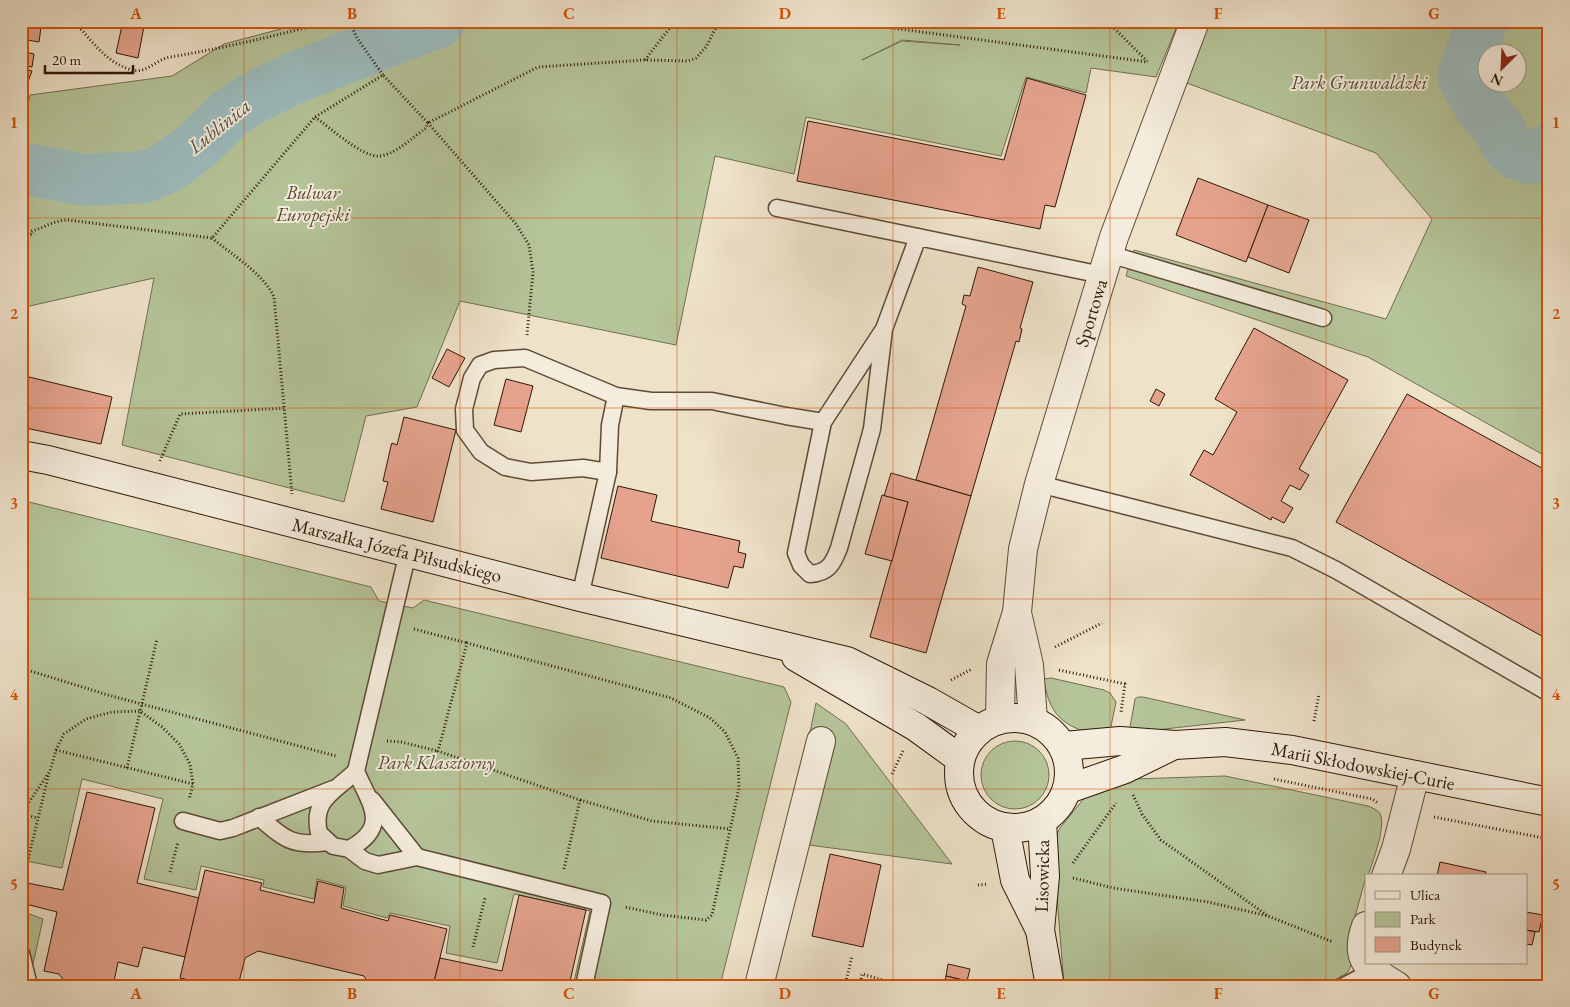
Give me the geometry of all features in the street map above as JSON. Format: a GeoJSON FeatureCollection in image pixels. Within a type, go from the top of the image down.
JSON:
{"type":"FeatureCollection","features":[{"type":"Feature","properties":{"kind":"street","name":"Sportowa"},"geometry":{"type":"LineString","coordinates":[[990,724],[1001,664],[1017,612],[1023,549],[1040,484],[1106,265],[1175,71],[1195,21]]}},
{"type":"Feature","properties":{"kind":"street","name":"Marszałka Józefa Piłsudskiego"},"geometry":{"type":"LineString","coordinates":[[21,455],[48,460],[580,597],[847,661],[928,701],[990,724]]}},
{"type":"Feature","properties":{"kind":"street","name":"Sportowa"},"geometry":{"type":"LineString","coordinates":[[1017,612],[1029,665],[1033,720]]}},
{"type":"Feature","properties":{"kind":"street","name":"Marszałka Józefa Piłsudskiego"},"geometry":{"type":"LineString","coordinates":[[773,644],[916,727],[960,759]]}},
{"type":"Feature","properties":{"kind":"street"},"geometry":{"type":"LineString","coordinates":[[1017,717],[1033,720],[1050,731],[1064,746],[1070,767],[1068,789],[1059,807],[1042,822],[1024,828],[1005,828],[983,820],[967,803],[959,782],[960,759],[968,743],[990,724],[1017,717]]}},
{"type":"Feature","properties":{"kind":"street"},"geometry":{"type":"LineString","coordinates":[[759,986],[821,741]]}},
{"type":"Feature","properties":{"kind":"street","name":"Marii Skłodowskiej-Curie"},"geometry":{"type":"LineString","coordinates":[[1064,746],[1120,742],[1175,745],[1225,742],[1292,750],[1549,802]]}},
{"type":"Feature","properties":{"kind":"street","name":"Marii Skłodowskiej-Curie"},"geometry":{"type":"LineString","coordinates":[[1068,789],[1125,769],[1175,745]]}},
{"type":"Feature","properties":{"kind":"street"},"geometry":{"type":"LineString","coordinates":[[1387,874],[1396,849],[1415,775]]}},
{"type":"Feature","properties":{"kind":"street","name":"Lisowicka"},"geometry":{"type":"LineString","coordinates":[[1042,822],[1045,876],[1040,930],[1050,986]]}},
{"type":"Feature","properties":{"kind":"street","name":"Lisowicka"},"geometry":{"type":"LineString","coordinates":[[1005,828],[1015,880],[1040,930]]}},
{"type":"Feature","properties":{"kind":"street"},"geometry":{"type":"LineString","coordinates":[[1365,929],[1361,941],[1365,955]]}},
{"type":"Feature","properties":{"kind":"street"},"geometry":{"type":"LineString","coordinates":[[1370,964],[1397,986]]}},
{"type":"Feature","properties":{"kind":"lane"},"geometry":{"type":"LineString","coordinates":[[777,208],[918,236],[1106,265],[1323,318]]}},
{"type":"Feature","properties":{"kind":"lane"},"geometry":{"type":"LineString","coordinates":[[884,329],[872,430],[839,548],[832,565],[822,573],[810,574],[801,565],[796,552],[823,422],[884,329],[918,236]]}},
{"type":"Feature","properties":{"kind":"lane"},"geometry":{"type":"LineString","coordinates":[[608,472],[583,468],[532,472],[505,467],[481,452],[465,430],[464,409],[472,378],[480,365],[494,360],[525,358],[616,396],[651,401],[712,401],[823,422]]}},
{"type":"Feature","properties":{"kind":"lane"},"geometry":{"type":"LineString","coordinates":[[580,597],[608,472],[610,424],[616,396]]}},
{"type":"Feature","properties":{"kind":"lane"},"geometry":{"type":"LineString","coordinates":[[1040,484],[1292,548],[1336,570],[1549,693]]}},
{"type":"Feature","properties":{"kind":"lane"},"geometry":{"type":"LineString","coordinates":[[183,821],[220,831],[260,818],[344,784],[357,767],[408,552]]}},
{"type":"Feature","properties":{"kind":"lane"},"geometry":{"type":"LineString","coordinates":[[349,849],[360,843],[373,827],[374,815],[370,797],[357,767]]}},
{"type":"Feature","properties":{"kind":"lane"},"geometry":{"type":"LineString","coordinates":[[333,789],[322,802],[318,813],[319,833],[333,846],[349,849],[365,860],[378,865],[417,857],[602,902],[584,986]]}},
{"type":"Feature","properties":{"kind":"lane"},"geometry":{"type":"LineString","coordinates":[[370,797],[417,857]]}},
{"type":"Feature","properties":{"kind":"lane"},"geometry":{"type":"LineString","coordinates":[[260,818],[280,835],[292,842],[307,845],[327,842]]}},
{"type":"Feature","properties":{"kind":"lane"},"geometry":{"type":"LineString","coordinates":[[21,953],[29,986]]}},
{"type":"Feature","properties":{"kind":"lane"},"geometry":{"type":"LineString","coordinates":[[1344,986],[1365,964]]}},
{"type":"Feature","properties":{"kind":"path"},"geometry":{"type":"LineString","coordinates":[[74,21],[110,60],[132,70],[141,71],[159,60],[204,52],[332,21]]}},
{"type":"Feature","properties":{"kind":"path"},"geometry":{"type":"LineString","coordinates":[[350,21],[357,38],[377,68],[516,224],[529,244],[533,272],[525,358]]}},
{"type":"Feature","properties":{"kind":"path"},"geometry":{"type":"LineString","coordinates":[[645,60],[675,21]]}},
{"type":"Feature","properties":{"kind":"path"},"geometry":{"type":"LineString","coordinates":[[315,117],[356,147],[371,155],[380,156],[398,148],[426,128],[428,123],[538,67],[645,60],[688,61],[696,58],[706,47],[719,21]]}},
{"type":"Feature","properties":{"kind":"path"},"geometry":{"type":"LineString","coordinates":[[839,21],[1148,62],[1175,71]]}},
{"type":"Feature","properties":{"kind":"path"},"geometry":{"type":"LineString","coordinates":[[1107,21],[1148,62]]}},
{"type":"Feature","properties":{"kind":"path"},"geometry":{"type":"LineString","coordinates":[[212,238],[315,117],[384,75]]}},
{"type":"Feature","properties":{"kind":"path"},"geometry":{"type":"LineString","coordinates":[[21,240],[58,220],[212,238],[261,279],[272,292],[293,499]]}},
{"type":"Feature","properties":{"kind":"path"},"geometry":{"type":"LineString","coordinates":[[21,233],[35,232]]}},
{"type":"Feature","properties":{"kind":"path"},"geometry":{"type":"LineString","coordinates":[[158,466],[180,414],[285,408]]}},
{"type":"Feature","properties":{"kind":"path"},"geometry":{"type":"LineString","coordinates":[[1054,648],[1102,623]]}},
{"type":"Feature","properties":{"kind":"path"},"geometry":{"type":"LineString","coordinates":[[392,624],[671,698],[710,718],[726,732],[738,758],[739,788],[712,915],[706,920],[662,915],[602,902]]}},
{"type":"Feature","properties":{"kind":"path"},"geometry":{"type":"LineString","coordinates":[[126,768],[157,639]]}},
{"type":"Feature","properties":{"kind":"path"},"geometry":{"type":"LineString","coordinates":[[438,751],[467,643]]}},
{"type":"Feature","properties":{"kind":"path"},"geometry":{"type":"LineString","coordinates":[[21,668],[357,767]]}},
{"type":"Feature","properties":{"kind":"path"},"geometry":{"type":"LineString","coordinates":[[1314,721],[1319,694]]}},
{"type":"Feature","properties":{"kind":"path"},"geometry":{"type":"LineString","coordinates":[[21,889],[50,771],[56,750],[64,734],[86,719],[112,712],[140,711],[162,727],[179,744],[190,764],[193,784],[170,872]]}},
{"type":"Feature","properties":{"kind":"path"},"geometry":{"type":"LineString","coordinates":[[363,740],[401,742],[438,751],[580,800],[652,821],[730,829]]}},
{"type":"Feature","properties":{"kind":"path"},"geometry":{"type":"LineString","coordinates":[[56,750],[193,784]]}},
{"type":"Feature","properties":{"kind":"path"},"geometry":{"type":"LineString","coordinates":[[38,818],[21,814],[50,771]]}},
{"type":"Feature","properties":{"kind":"path"},"geometry":{"type":"LineString","coordinates":[[1267,778],[1372,799],[1382,805]]}},
{"type":"Feature","properties":{"kind":"path"},"geometry":{"type":"LineString","coordinates":[[1132,793],[1142,814],[1161,840],[1268,916],[1365,961]]}},
{"type":"Feature","properties":{"kind":"path"},"geometry":{"type":"LineString","coordinates":[[559,892],[580,800]]}},
{"type":"Feature","properties":{"kind":"path"},"geometry":{"type":"LineString","coordinates":[[1431,817],[1438,816],[1549,839]]}},
{"type":"Feature","properties":{"kind":"path"},"geometry":{"type":"LineString","coordinates":[[473,947],[490,876]]}},
{"type":"Feature","properties":{"kind":"path"},"geometry":{"type":"LineString","coordinates":[[1064,876],[1093,884],[1200,900],[1268,916]]}},
{"type":"Feature","properties":{"kind":"path"},"geometry":{"type":"LineString","coordinates":[[845,986],[852,956]]}},
{"type":"Feature","properties":{"kind":"path"},"geometry":{"type":"LineString","coordinates":[[861,979],[862,974],[886,985],[900,985]]}},
{"type":"Feature","properties":{"kind":"green space","name":"Bulwar Europejski"},"geometry":{"type":"Polygon","coordinates":[[[311,21],[1179,21],[1156,77],[1091,68],[1086,93],[1026,77],[1001,156],[806,117],[794,174],[715,156],[676,345],[460,301],[417,407],[366,416],[344,502],[122,445],[154,278],[21,308],[21,134],[30,95],[172,76],[224,44],[311,21]],[[902,40],[862,60],[902,41],[955,45],[902,40]]]}},
{"type":"Feature","properties":{"kind":"green space","name":"Park Grunwaldzki"},"geometry":{"type":"Polygon","coordinates":[[[1208,21],[1549,21],[1549,458],[1368,357],[1126,276],[1134,250],[1386,319],[1432,219],[1376,153],[1184,82],[1208,21]]]}},
{"type":"Feature","properties":{"kind":"green space","name":"Park Klasztorny"},"geometry":{"type":"Polygon","coordinates":[[[21,500],[371,587],[379,601],[413,608],[424,600],[784,687],[791,702],[720,986],[573,986],[590,911],[514,894],[497,963],[446,953],[450,926],[390,913],[387,918],[343,906],[346,887],[317,879],[314,899],[263,887],[264,880],[201,866],[196,890],[144,879],[163,799],[82,779],[62,868],[26,861],[21,879],[21,500]]]}},
{"type":"Feature","properties":{"kind":"green space"},"geometry":{"type":"Polygon","coordinates":[[[1051,678],[1110,693],[1116,702],[1109,736],[1073,727],[1057,714],[1051,705],[1044,679],[1051,678]]]}},
{"type":"Feature","properties":{"kind":"green space"},"geometry":{"type":"Polygon","coordinates":[[[1138,697],[1245,720],[1129,733],[1135,699],[1138,697]]]}},
{"type":"Feature","properties":{"kind":"green space"},"geometry":{"type":"Polygon","coordinates":[[[816,703],[846,724],[952,864],[809,845],[835,745],[809,737],[816,703]]]}},
{"type":"Feature","properties":{"kind":"green space"},"geometry":{"type":"Polygon","coordinates":[[[1008,741],[1022,741],[1034,746],[1044,756],[1049,768],[1049,782],[1044,794],[1034,804],[1022,809],[1008,809],[996,804],[986,794],[981,782],[981,768],[986,756],[996,746],[1008,741]]]}},
{"type":"Feature","properties":{"kind":"green space"},"geometry":{"type":"Polygon","coordinates":[[[1225,776],[1368,806],[1379,812],[1382,825],[1381,834],[1369,874],[1365,874],[1348,943],[1351,966],[1347,973],[1324,986],[1064,986],[1054,858],[1055,838],[1060,828],[1089,792],[1132,779],[1225,776]]]}},
{"type":"Feature","properties":{"kind":"green space"},"geometry":{"type":"Polygon","coordinates":[[[21,911],[43,919],[29,982],[21,980],[21,911]]]}},
{"type":"Feature","properties":{"kind":"building"},"geometry":{"type":"Polygon","coordinates":[[[21,21],[42,21],[41,27],[21,24],[21,21]]]}},
{"type":"Feature","properties":{"kind":"building"},"geometry":{"type":"Polygon","coordinates":[[[123,21],[145,21],[138,58],[116,53],[123,21]]]}},
{"type":"Feature","properties":{"kind":"building"},"geometry":{"type":"Polygon","coordinates":[[[21,24],[41,27],[39,42],[21,39],[21,24]]]}},
{"type":"Feature","properties":{"kind":"building"},"geometry":{"type":"Polygon","coordinates":[[[21,51],[34,54],[32,67],[21,65],[21,51]]]}},
{"type":"Feature","properties":{"kind":"building"},"geometry":{"type":"Polygon","coordinates":[[[21,68],[32,71],[27,84],[21,82],[21,68]]]}},
{"type":"Feature","properties":{"kind":"building"},"geometry":{"type":"Polygon","coordinates":[[[1027,78],[1086,95],[1055,207],[1045,205],[1040,229],[797,181],[808,121],[1004,160],[1027,78]]]}},
{"type":"Feature","properties":{"kind":"building"},"geometry":{"type":"Polygon","coordinates":[[[1198,178],[1268,205],[1246,262],[1176,235],[1198,178]]]}},
{"type":"Feature","properties":{"kind":"building"},"geometry":{"type":"Polygon","coordinates":[[[1268,205],[1309,220],[1289,273],[1248,257],[1268,205]]]}},
{"type":"Feature","properties":{"kind":"building"},"geometry":{"type":"Polygon","coordinates":[[[978,267],[1033,282],[1020,328],[1022,329],[1019,342],[1016,341],[971,496],[916,480],[966,306],[962,304],[964,295],[970,296],[978,267]]]}},
{"type":"Feature","properties":{"kind":"building"},"geometry":{"type":"Polygon","coordinates":[[[1254,328],[1348,380],[1299,469],[1309,475],[1300,490],[1290,485],[1281,501],[1293,508],[1284,523],[1272,517],[1271,520],[1190,475],[1204,450],[1213,455],[1237,412],[1215,399],[1254,328]]]}},
{"type":"Feature","properties":{"kind":"building"},"geometry":{"type":"Polygon","coordinates":[[[447,349],[465,358],[449,387],[432,378],[447,349]]]}},
{"type":"Feature","properties":{"kind":"building"},"geometry":{"type":"Polygon","coordinates":[[[29,377],[112,397],[101,444],[21,427],[21,411],[29,377]]]}},
{"type":"Feature","properties":{"kind":"building"},"geometry":{"type":"Polygon","coordinates":[[[21,379],[28,381],[21,411],[21,379]]]}},
{"type":"Feature","properties":{"kind":"building"},"geometry":{"type":"Polygon","coordinates":[[[506,379],[533,386],[521,432],[494,425],[506,379]]]}},
{"type":"Feature","properties":{"kind":"building"},"geometry":{"type":"Polygon","coordinates":[[[1156,389],[1165,394],[1159,406],[1150,401],[1156,389]]]}},
{"type":"Feature","properties":{"kind":"building"},"geometry":{"type":"Polygon","coordinates":[[[1407,394],[1549,472],[1549,640],[1336,522],[1407,394]]]}},
{"type":"Feature","properties":{"kind":"building"},"geometry":{"type":"Polygon","coordinates":[[[404,417],[456,430],[433,522],[381,509],[388,482],[383,481],[391,446],[392,443],[397,445],[404,417]]]}},
{"type":"Feature","properties":{"kind":"building"},"geometry":{"type":"Polygon","coordinates":[[[891,473],[971,496],[926,653],[870,637],[908,502],[884,496],[891,473]]]}},
{"type":"Feature","properties":{"kind":"building"},"geometry":{"type":"Polygon","coordinates":[[[618,486],[657,495],[651,521],[740,541],[738,552],[746,554],[743,568],[734,566],[728,588],[601,558],[618,486]]]}},
{"type":"Feature","properties":{"kind":"building"},"geometry":{"type":"Polygon","coordinates":[[[882,495],[908,502],[892,561],[865,554],[882,495]]]}},
{"type":"Feature","properties":{"kind":"building"},"geometry":{"type":"Polygon","coordinates":[[[87,792],[155,808],[137,883],[199,898],[185,957],[143,947],[138,967],[118,962],[113,986],[68,986],[59,974],[44,971],[57,912],[22,903],[27,883],[63,890],[87,792]]]}},
{"type":"Feature","properties":{"kind":"building"},"geometry":{"type":"Polygon","coordinates":[[[830,854],[881,865],[863,947],[812,936],[830,854]]]}},
{"type":"Feature","properties":{"kind":"building"},"geometry":{"type":"Polygon","coordinates":[[[1440,862],[1486,872],[1486,874],[1437,874],[1440,862]]]}},
{"type":"Feature","properties":{"kind":"building"},"geometry":{"type":"Polygon","coordinates":[[[205,870],[262,883],[260,890],[314,903],[318,881],[344,888],[341,908],[388,921],[390,915],[447,929],[433,986],[370,986],[364,976],[258,951],[245,958],[238,986],[215,986],[180,978],[205,870]]]}},
{"type":"Feature","properties":{"kind":"building"},"geometry":{"type":"Polygon","coordinates":[[[519,895],[586,910],[569,986],[433,986],[440,958],[502,971],[519,895]]]}},
{"type":"Feature","properties":{"kind":"building"},"geometry":{"type":"Polygon","coordinates":[[[1528,912],[1543,915],[1539,932],[1528,930],[1528,912]]]}},
{"type":"Feature","properties":{"kind":"building"},"geometry":{"type":"Polygon","coordinates":[[[1528,930],[1535,932],[1532,945],[1528,944],[1528,930]]]}},
{"type":"Feature","properties":{"kind":"building"},"geometry":{"type":"Polygon","coordinates":[[[948,964],[970,969],[967,981],[946,976],[948,964]]]}},
{"type":"Feature","properties":{"kind":"building"},"geometry":{"type":"Polygon","coordinates":[[[946,976],[967,981],[966,986],[944,986],[946,976]]]}},
{"type":"Feature","properties":{"kind":"building"},"geometry":{"type":"Polygon","coordinates":[[[871,980],[883,983],[883,986],[869,986],[871,980]]]}},
{"type":"Feature","properties":{"kind":"building"},"geometry":{"type":"Polygon","coordinates":[[[850,982],[864,986],[849,986],[850,982]]]}},
{"type":"Feature","properties":{"kind":"waterway","name":"Lublinica"},"geometry":{"type":"LineString","coordinates":[[21,168],[84,180],[145,177],[168,167],[195,147],[229,114],[251,99],[294,78],[440,21]]}},
{"type":"Feature","properties":{"kind":"waterway","name":"Lublinica"},"geometry":{"type":"LineString","coordinates":[[1482,21],[1463,76],[1477,102],[1499,129],[1507,145],[1517,154],[1530,158],[1549,150]]}}]}
